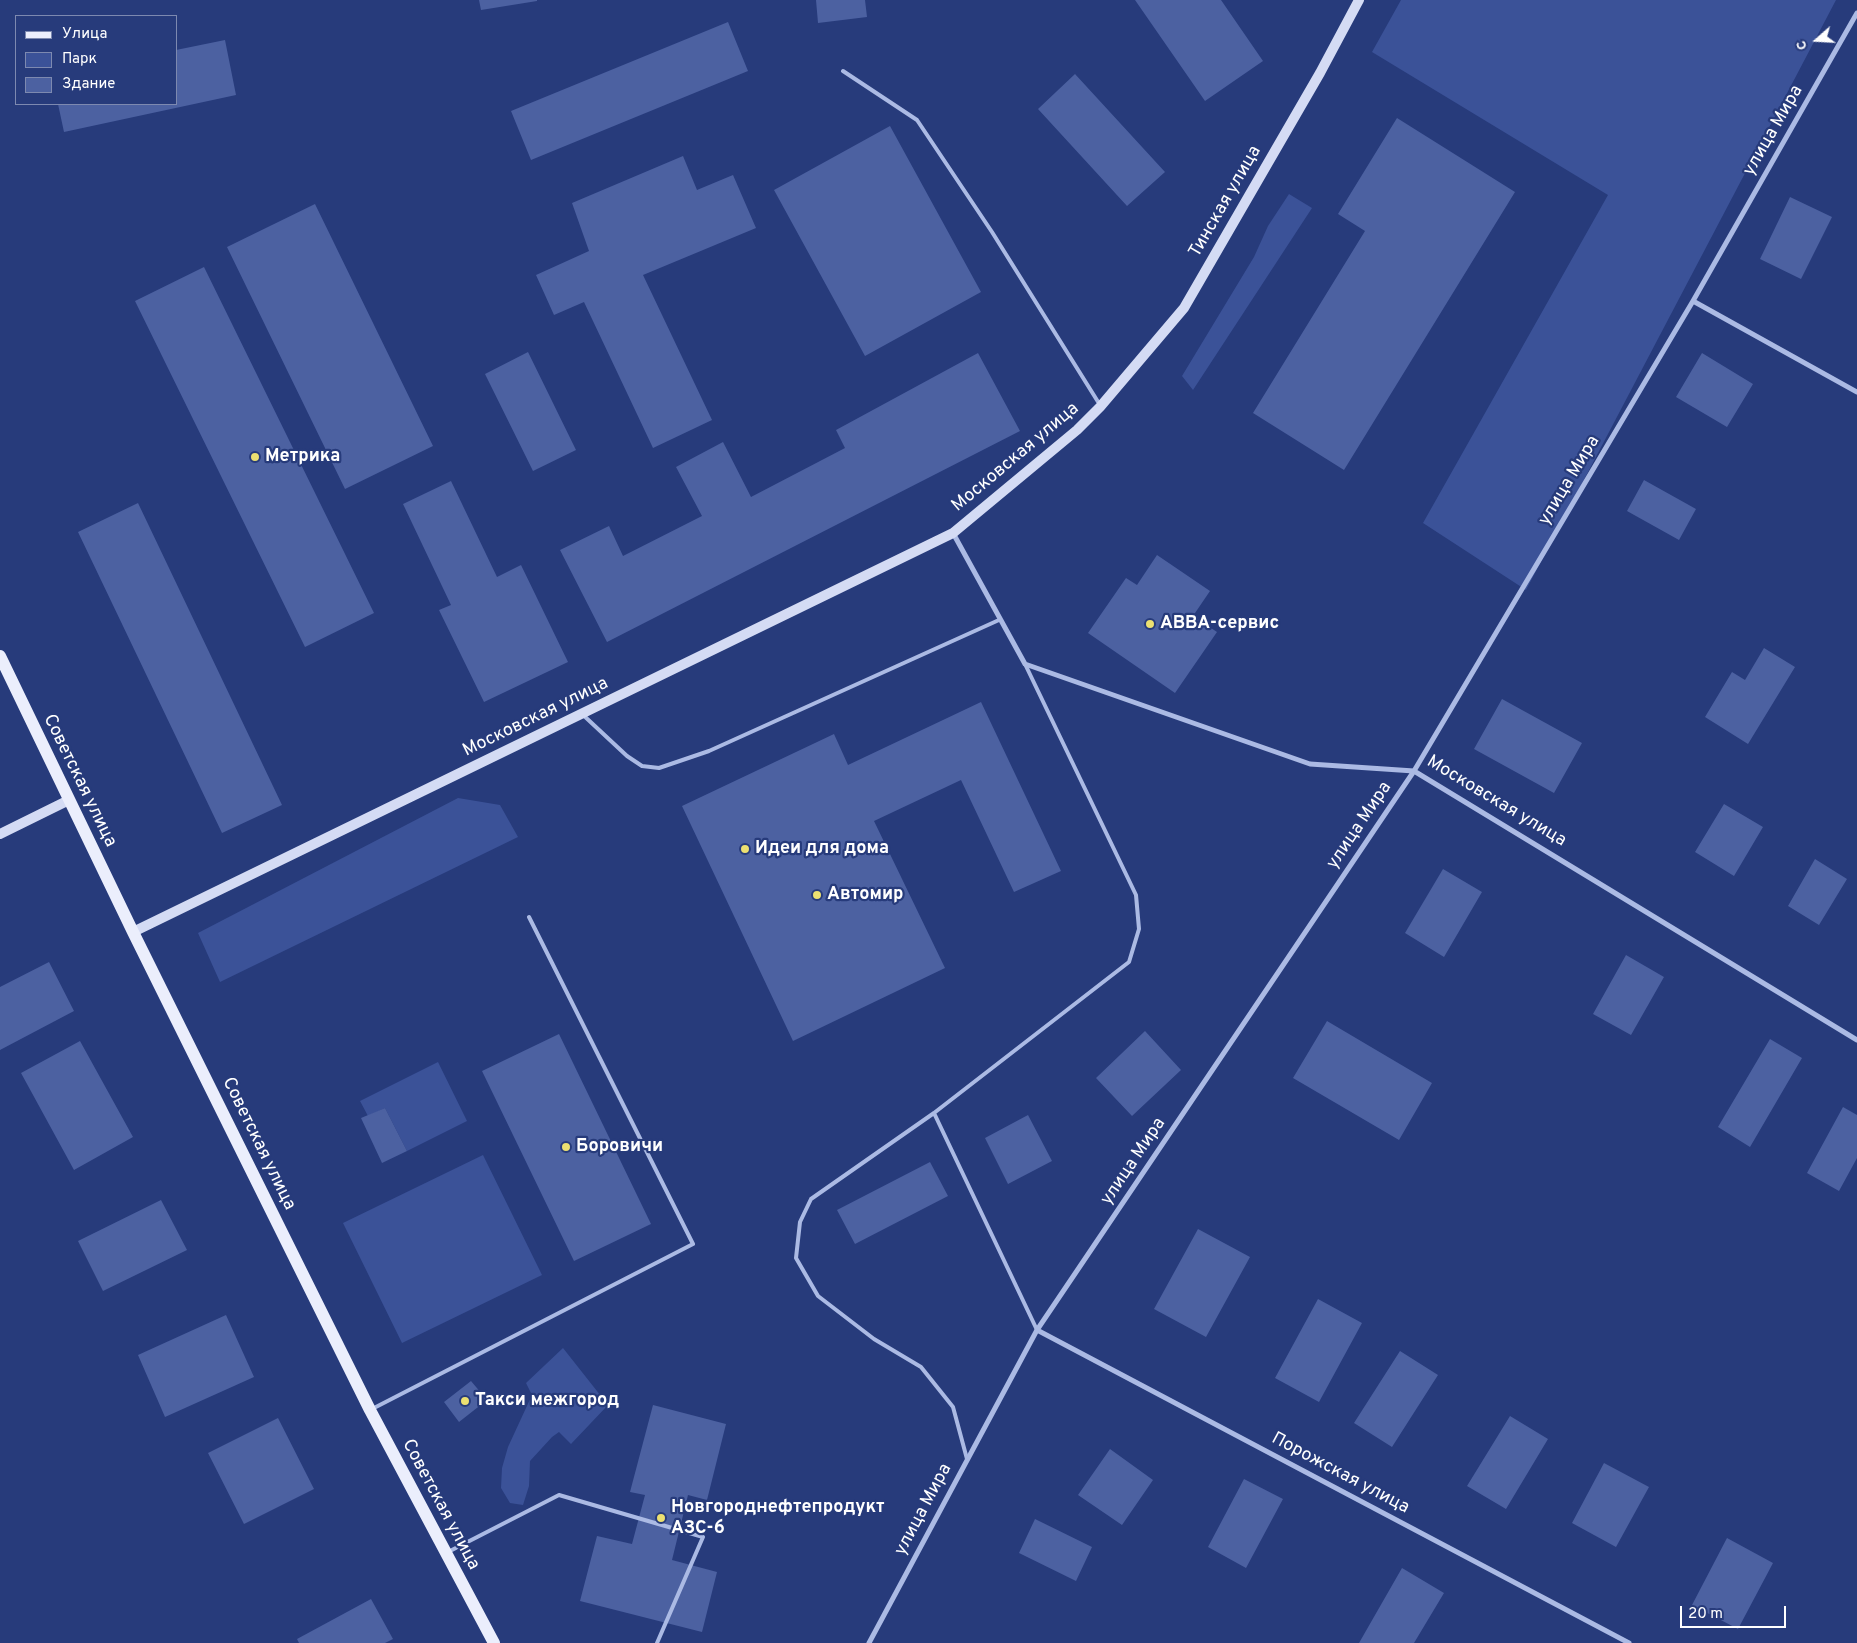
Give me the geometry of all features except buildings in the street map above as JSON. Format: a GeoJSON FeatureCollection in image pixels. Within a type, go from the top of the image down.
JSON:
{"type":"FeatureCollection","features":[{"type":"Feature","properties":{"kind":"main road","name":"Тинская улица"},"geometry":{"type":"LineString","coordinates":[[1100,407],[1184,308],[1320,73],[1359,0]]}},
{"type":"Feature","properties":{"kind":"main road","name":"Московская улица"},"geometry":{"type":"LineString","coordinates":[[133,932],[952,533],[1077,430],[1100,407]]}},
{"type":"Feature","properties":{"kind":"main road","name":"Советская улица"},"geometry":{"type":"LineString","coordinates":[[0,656],[133,932],[370,1410],[494,1643]]}},
{"type":"Feature","properties":{"kind":"main road"},"geometry":{"type":"LineString","coordinates":[[0,834],[69,800]]}},
{"type":"Feature","properties":{"kind":"street","name":"улица Мира"},"geometry":{"type":"LineString","coordinates":[[869,1643],[1037,1330],[1414,771],[1692,301],[1857,13]]}},
{"type":"Feature","properties":{"kind":"street"},"geometry":{"type":"LineString","coordinates":[[1692,301],[1857,392]]}},
{"type":"Feature","properties":{"kind":"street","name":"Московская улица"},"geometry":{"type":"LineString","coordinates":[[952,533],[1025,664],[1310,764],[1414,771],[1857,1040]]}},
{"type":"Feature","properties":{"kind":"street","name":"Порожская улица"},"geometry":{"type":"LineString","coordinates":[[1037,1330],[1629,1643]]}},
{"type":"Feature","properties":{"kind":"lane"},"geometry":{"type":"LineString","coordinates":[[843,71],[917,120],[992,232],[1100,407]]}},
{"type":"Feature","properties":{"kind":"lane"},"geometry":{"type":"LineString","coordinates":[[582,713],[627,756],[642,766],[659,768],[709,751],[999,620]]}},
{"type":"Feature","properties":{"kind":"lane"},"geometry":{"type":"LineString","coordinates":[[967,1459],[953,1407],[921,1367],[874,1339],[818,1296],[796,1258],[800,1222],[811,1199],[934,1113],[1129,962],[1140,929],[1136,895],[1025,664]]}},
{"type":"Feature","properties":{"kind":"lane"},"geometry":{"type":"LineString","coordinates":[[370,1410],[693,1244],[528,916]]}},
{"type":"Feature","properties":{"kind":"lane"},"geometry":{"type":"LineString","coordinates":[[934,1113],[1037,1330]]}},
{"type":"Feature","properties":{"kind":"lane"},"geometry":{"type":"LineString","coordinates":[[445,1554],[559,1495],[703,1537],[657,1643]]}},
{"type":"Feature","properties":{"kind":"green space"},"geometry":{"type":"Polygon","coordinates":[[[1401,0],[1836,0],[1526,590],[1423,523],[1608,195],[1372,52],[1401,0]]]}},
{"type":"Feature","properties":{"kind":"green space"},"geometry":{"type":"Polygon","coordinates":[[[1289,194],[1312,208],[1193,390],[1182,376],[1254,257],[1268,226],[1289,194]]]}},
{"type":"Feature","properties":{"kind":"green space"},"geometry":{"type":"Polygon","coordinates":[[[458,798],[500,805],[518,837],[220,982],[198,933],[458,798]]]}},
{"type":"Feature","properties":{"kind":"green space"},"geometry":{"type":"Polygon","coordinates":[[[438,1062],[467,1121],[407,1151],[385,1108],[368,1116],[360,1101],[438,1062]]]}},
{"type":"Feature","properties":{"kind":"green space"},"geometry":{"type":"Polygon","coordinates":[[[483,1155],[542,1275],[402,1343],[343,1223],[483,1155]]]}},
{"type":"Feature","properties":{"kind":"green space"},"geometry":{"type":"Polygon","coordinates":[[[563,1348],[608,1405],[571,1444],[559,1432],[552,1437],[530,1461],[529,1486],[523,1505],[510,1503],[501,1488],[502,1468],[508,1447],[532,1395],[526,1383],[563,1348]]]}},
{"type":"Feature","properties":{"kind":"place","name":"Метрика"},"geometry":{"type":"Point","coordinates":[255,457]}},
{"type":"Feature","properties":{"kind":"place","name":"АВВА-сервис"},"geometry":{"type":"Point","coordinates":[1150,624]}},
{"type":"Feature","properties":{"kind":"place","name":"Идеи для дома"},"geometry":{"type":"Point","coordinates":[745,849]}},
{"type":"Feature","properties":{"kind":"place","name":"Автомир"},"geometry":{"type":"Point","coordinates":[817,895]}},
{"type":"Feature","properties":{"kind":"place","name":"Боровичи"},"geometry":{"type":"Point","coordinates":[566,1147]}},
{"type":"Feature","properties":{"kind":"place","name":"Такси межгород"},"geometry":{"type":"Point","coordinates":[465,1401]}},
{"type":"Feature","properties":{"kind":"place","name":"Новгороднефтепродукт АЗС-6"},"geometry":{"type":"Point","coordinates":[661,1518]}}]}
